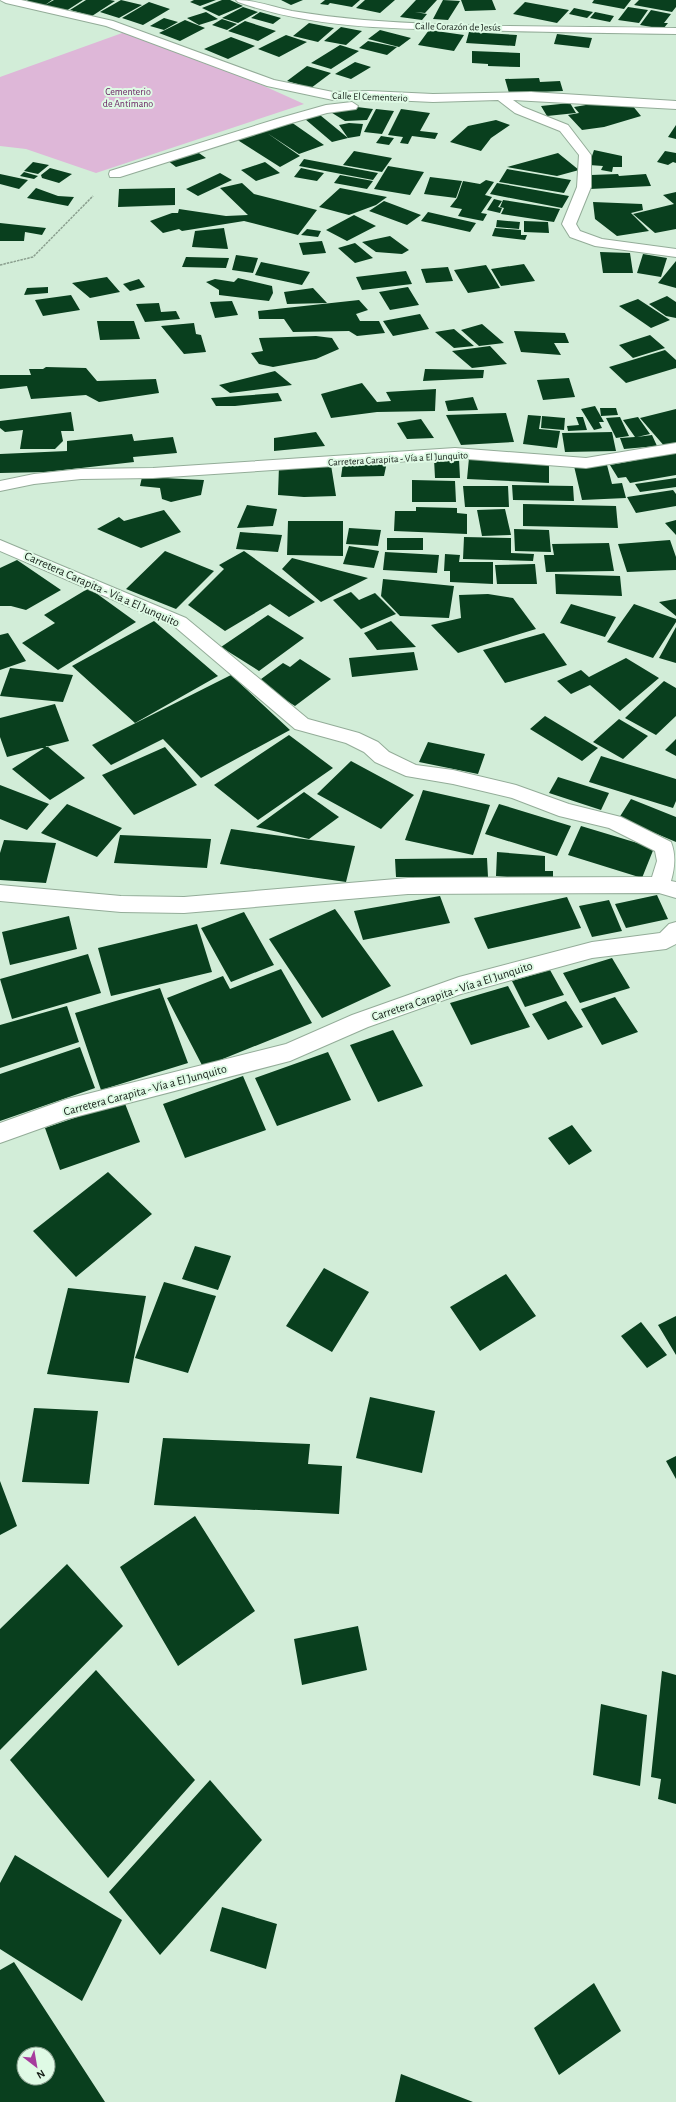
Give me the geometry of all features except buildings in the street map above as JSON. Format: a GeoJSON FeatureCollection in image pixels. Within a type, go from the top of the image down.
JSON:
{"type":"FeatureCollection","features":[{"type":"Feature","properties":{"kind":"street","name":"Calle El Cementerio"},"geometry":{"type":"LineString","coordinates":[[6,0],[109,23],[271,83],[293,89],[333,96],[369,95],[433,98],[502,98],[531,96],[676,105]]}},
{"type":"Feature","properties":{"kind":"street","name":"Calle Corazón de Jesús"},"geometry":{"type":"LineString","coordinates":[[242,0],[268,9],[313,18],[365,23],[422,26],[676,31]]}},
{"type":"Feature","properties":{"kind":"street"},"geometry":{"type":"LineString","coordinates":[[502,98],[519,110],[564,128],[585,155],[584,187],[569,224],[574,234],[600,244],[676,253]]}},
{"type":"Feature","properties":{"kind":"street"},"geometry":{"type":"LineString","coordinates":[[114,174],[326,109],[367,104],[447,110]]}},
{"type":"Feature","properties":{"kind":"street"},"geometry":{"type":"LineString","coordinates":[[495,111],[519,110]]}},
{"type":"Feature","properties":{"kind":"street","name":"Carretera Carapita - Vía a El Junquito"},"geometry":{"type":"LineString","coordinates":[[0,486],[34,479],[81,474],[153,473],[455,453],[586,463],[676,448]]}},
{"type":"Feature","properties":{"kind":"street","name":"Carretera Carapita - Vía a El Junquito"},"geometry":{"type":"LineString","coordinates":[[0,545],[180,622],[302,724],[352,738],[371,747],[382,757],[413,771],[516,792],[566,811],[614,822],[643,835],[664,846],[667,861],[668,888]]}},
{"type":"Feature","properties":{"kind":"street"},"geometry":{"type":"LineString","coordinates":[[0,893],[121,904],[184,905],[408,886],[668,888]]}},
{"type":"Feature","properties":{"kind":"street","name":"Carretera Carapita - Vía a El Junquito"},"geometry":{"type":"LineString","coordinates":[[0,1133],[67,1109],[290,1052],[360,1021],[459,986],[592,950],[666,941],[676,930]]}},
{"type":"Feature","properties":{"kind":"green space","name":"Cementerio de Antímano"},"geometry":{"type":"Polygon","coordinates":[[[125,32],[211,62],[304,104],[96,173],[26,149],[0,146],[0,77],[125,32]]]}}]}
